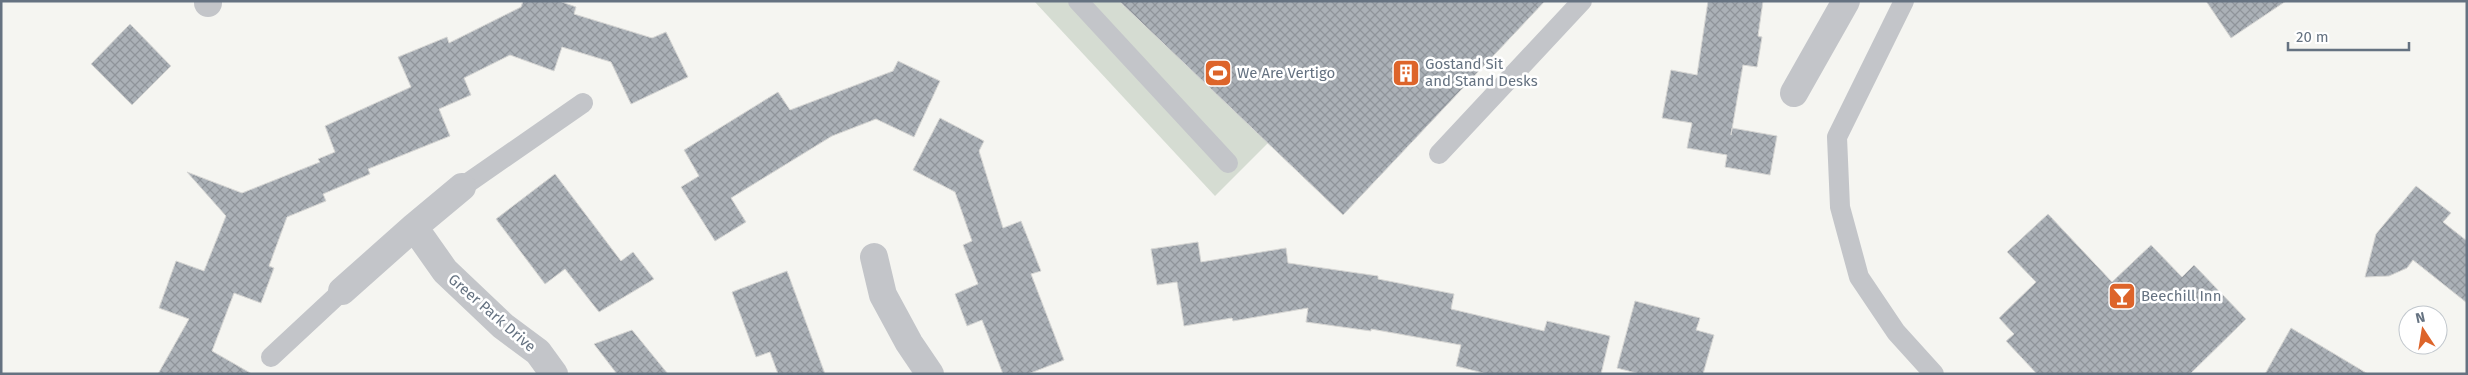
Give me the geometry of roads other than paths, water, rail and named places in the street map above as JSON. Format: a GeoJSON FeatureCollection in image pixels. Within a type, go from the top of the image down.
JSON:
{"type":"FeatureCollection","features":[{"type":"Feature","properties":{"kind":"street"},"geometry":{"type":"LineString","coordinates":[[1794,92],[1846,1]]}},
{"type":"Feature","properties":{"kind":"street"},"geometry":{"type":"LineString","coordinates":[[342,291],[462,187]]}},
{"type":"Feature","properties":{"kind":"street","name":"Greer Park Drive"},"geometry":{"type":"LineString","coordinates":[[414,227],[445,271],[503,326],[538,352],[554,374]]}},
{"type":"Feature","properties":{"kind":"street"},"geometry":{"type":"LineString","coordinates":[[874,257],[883,295],[930,374]]}},
{"type":"Feature","properties":{"kind":"lane"},"geometry":{"type":"LineString","coordinates":[[1078,1],[1228,163]]}},
{"type":"Feature","properties":{"kind":"lane"},"geometry":{"type":"LineString","coordinates":[[1439,154],[1582,1]]}},
{"type":"Feature","properties":{"kind":"lane"},"geometry":{"type":"LineString","coordinates":[[1904,1],[1837,136],[1840,207],[1860,277],[1896,332],[1934,374]]}},
{"type":"Feature","properties":{"kind":"lane"},"geometry":{"type":"LineString","coordinates":[[462,187],[583,103]]}},
{"type":"Feature","properties":{"kind":"lane"},"geometry":{"type":"LineString","coordinates":[[271,357],[342,291]]}},
{"type":"Feature","properties":{"kind":"place","name":"We Are Vertigo"},"geometry":{"type":"Point","coordinates":[1218,73]}},
{"type":"Feature","properties":{"kind":"place","name":"Gostand Sit and Stand Desks"},"geometry":{"type":"Point","coordinates":[1406,73]}},
{"type":"Feature","properties":{"kind":"place","name":"Beechill Inn"},"geometry":{"type":"Point","coordinates":[2122,296]}}]}
